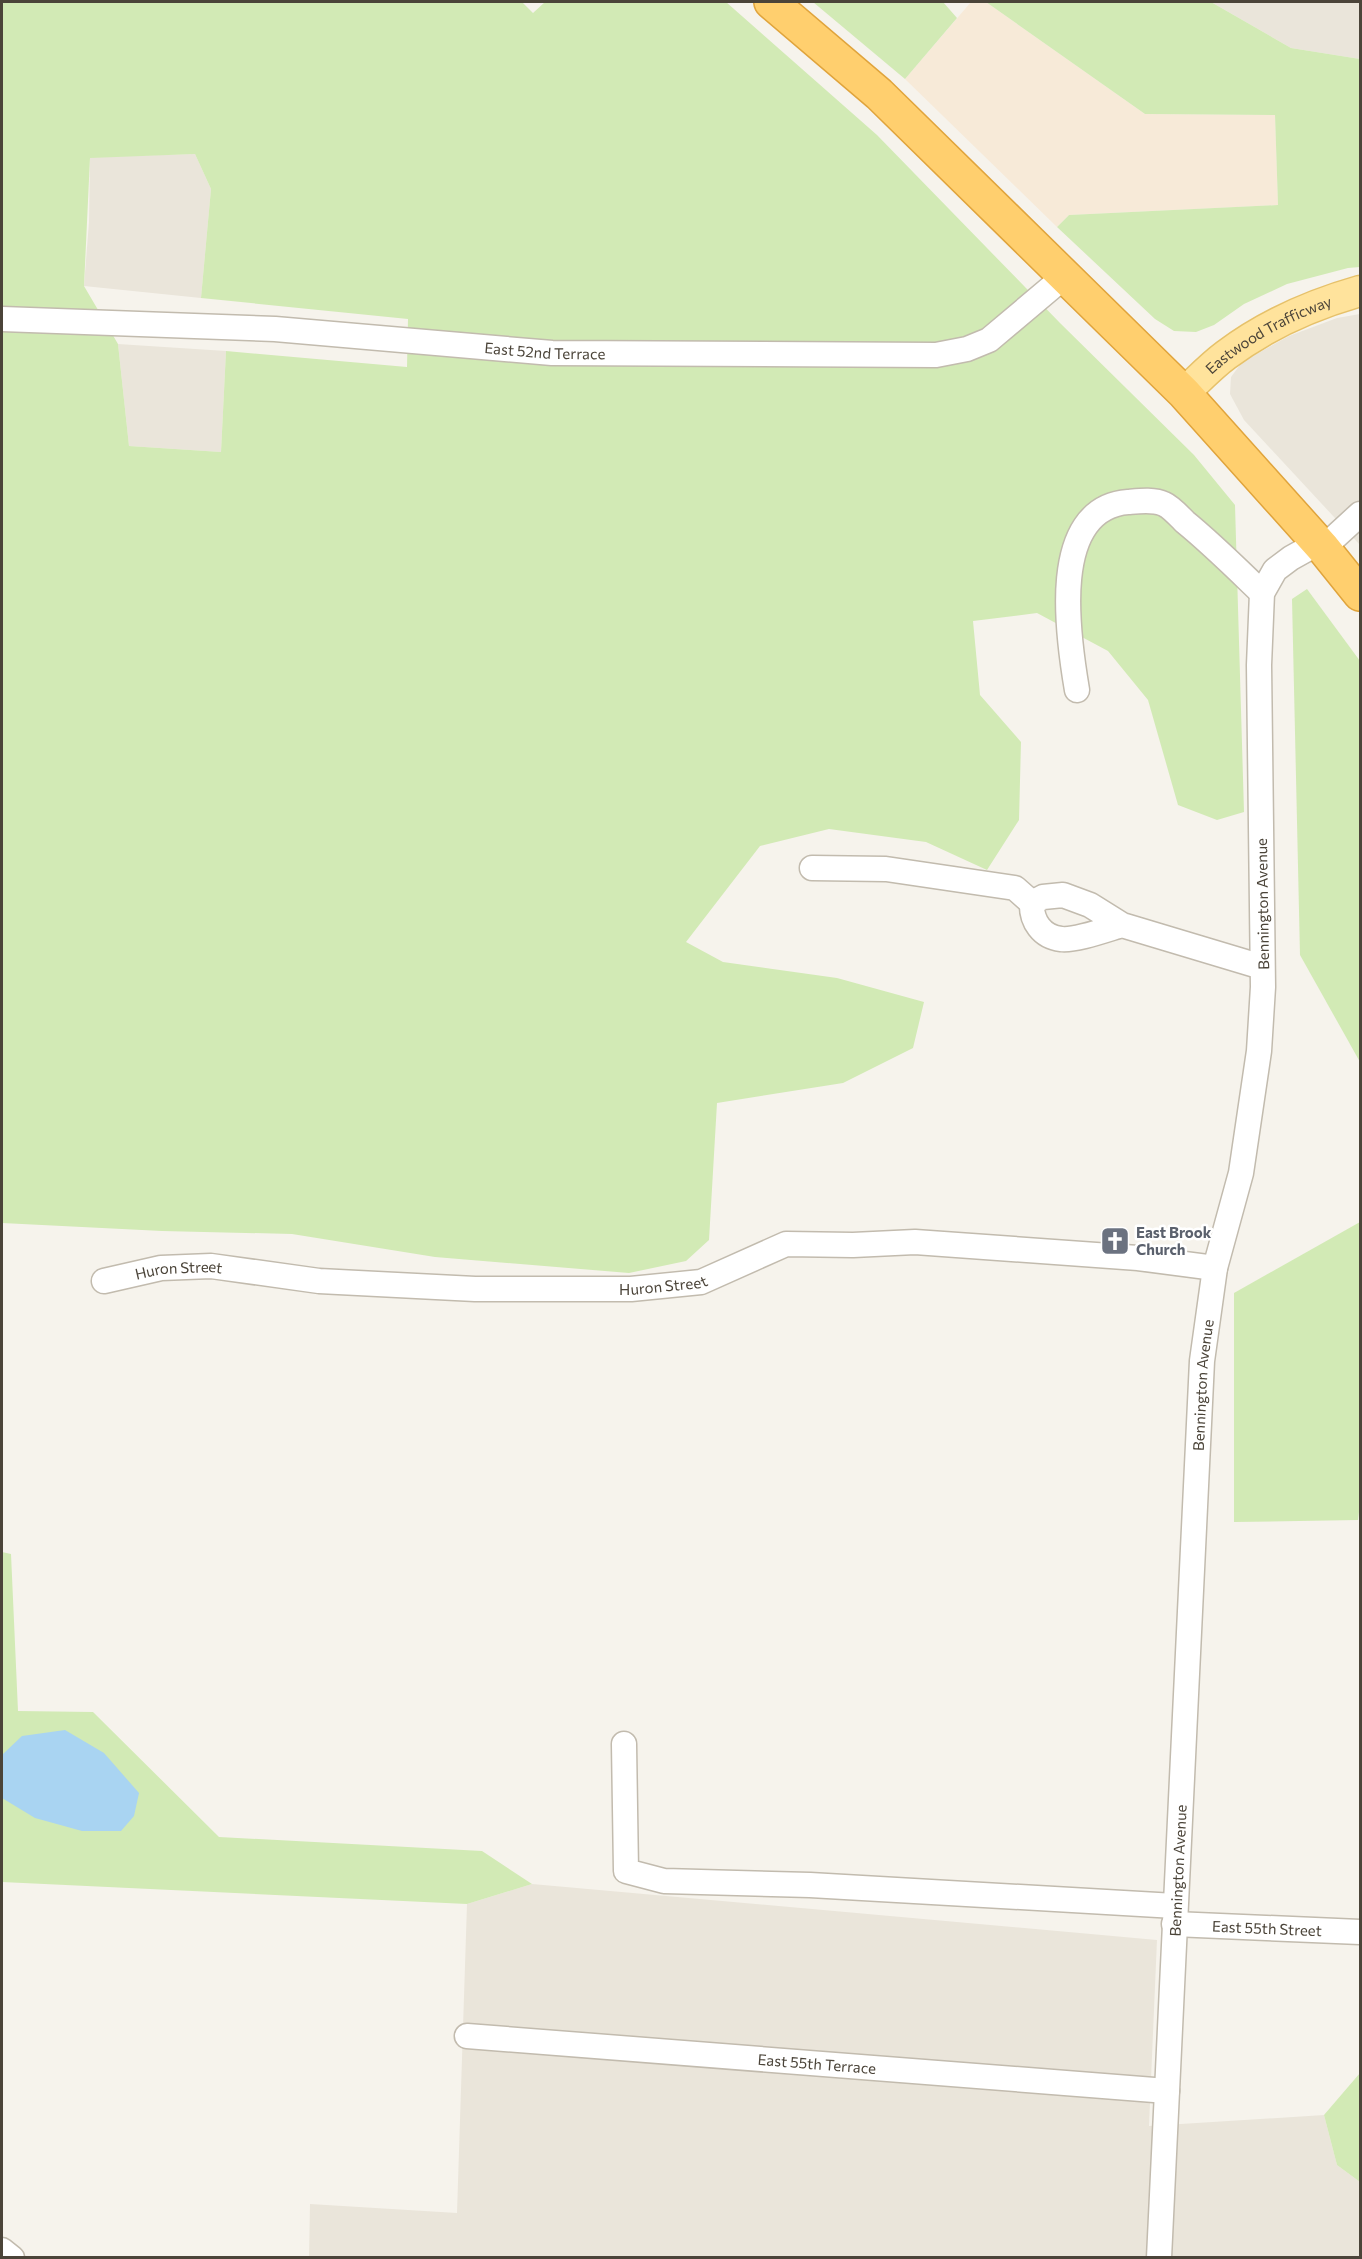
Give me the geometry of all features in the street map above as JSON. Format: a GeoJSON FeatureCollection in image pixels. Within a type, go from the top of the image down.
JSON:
{"type":"FeatureCollection","features":[{"type":"Feature","properties":{"kind":"highway"},"geometry":{"type":"LineString","coordinates":[[771,2],[879,94],[1184,393],[1321,545],[1360,594]]}},
{"type":"Feature","properties":{"kind":"main road","name":"Eastwood Trafficway"},"geometry":{"type":"LineString","coordinates":[[1184,393],[1224,356],[1266,327],[1321,302],[1360,291]]}},
{"type":"Feature","properties":{"kind":"street","name":"East 52nd Terrace"},"geometry":{"type":"LineString","coordinates":[[2,320],[275,329],[552,352],[936,355],[967,350],[988,340],[1065,276]]}},
{"type":"Feature","properties":{"kind":"street"},"geometry":{"type":"LineString","coordinates":[[1077,690],[1068,636],[1069,581],[1074,550],[1084,525],[1098,511],[1120,503],[1145,501],[1164,504],[1210,542],[1262,593]]}},
{"type":"Feature","properties":{"kind":"street","name":"Bennington Avenue"},"geometry":{"type":"LineString","coordinates":[[1160,2258],[1202,1361],[1215,1268],[1240,1173],[1259,1051],[1262,967],[1259,665],[1262,593],[1275,570],[1291,558],[1321,545],[1360,514]]}},
{"type":"Feature","properties":{"kind":"street"},"geometry":{"type":"LineString","coordinates":[[812,868],[886,869],[1015,888],[1032,903]]}},
{"type":"Feature","properties":{"kind":"street"},"geometry":{"type":"LineString","coordinates":[[1032,903],[1042,897],[1063,895],[1090,905],[1122,925],[1262,967]]}},
{"type":"Feature","properties":{"kind":"street"},"geometry":{"type":"LineString","coordinates":[[1032,903],[1031,916],[1042,932],[1062,939],[1100,932],[1122,925]]}},
{"type":"Feature","properties":{"kind":"street","name":"Huron Street"},"geometry":{"type":"LineString","coordinates":[[104,1281],[161,1268],[211,1266],[341,1282],[475,1289],[631,1289],[701,1282],[786,1244],[853,1245],[915,1242],[1138,1258],[1215,1268]]}},
{"type":"Feature","properties":{"kind":"street","name":"East 55th Street"},"geometry":{"type":"LineString","coordinates":[[624,1744],[626,1871],[664,1881],[810,1885],[1360,1932]]}},
{"type":"Feature","properties":{"kind":"street","name":"East 55th Terrace"},"geometry":{"type":"LineString","coordinates":[[466,2036],[1167,2091]]}},
{"type":"Feature","properties":{"kind":"street"},"geometry":{"type":"LineString","coordinates":[[2,2250],[12,2258]]}},
{"type":"Feature","properties":{"kind":"shaded area"},"geometry":{"type":"Polygon","coordinates":[[[971,2],[986,2],[1145,114],[1275,115],[1278,205],[1069,215],[1057,227],[905,79],[971,2]]]}},
{"type":"Feature","properties":{"kind":"shaded area"},"geometry":{"type":"Polygon","coordinates":[[[1211,2],[1360,2],[1360,59],[1291,48],[1211,2]]]}},
{"type":"Feature","properties":{"kind":"shaded area"},"geometry":{"type":"Polygon","coordinates":[[[195,154],[211,189],[201,298],[84,286],[89,222],[90,157],[195,154]]]}},
{"type":"Feature","properties":{"kind":"shaded area"},"geometry":{"type":"Polygon","coordinates":[[[1360,314],[1360,545],[1244,420],[1230,394],[1231,377],[1242,362],[1289,336],[1337,318],[1360,314]]]}},
{"type":"Feature","properties":{"kind":"shaded area"},"geometry":{"type":"Polygon","coordinates":[[[118,344],[226,351],[221,452],[129,446],[118,344]]]}},
{"type":"Feature","properties":{"kind":"shaded area"},"geometry":{"type":"Polygon","coordinates":[[[532,1884],[1157,1940],[1149,2126],[1324,2115],[1337,2165],[1360,2182],[1360,2257],[309,2258],[310,2204],[457,2213],[467,1904],[532,1884]]]}},
{"type":"Feature","properties":{"kind":"green space"},"geometry":{"type":"Polygon","coordinates":[[[2,2],[522,2],[533,13],[545,2],[726,2],[877,135],[1060,323],[1194,455],[1235,505],[1244,812],[1217,820],[1178,805],[1148,700],[1108,651],[1037,613],[973,621],[980,695],[1021,742],[1019,820],[987,870],[926,842],[829,829],[760,846],[686,942],[723,962],[837,978],[924,1002],[913,1048],[843,1083],[717,1103],[709,1240],[686,1261],[629,1273],[435,1257],[292,1234],[162,1231],[2,1223],[2,2]],[[195,154],[90,158],[84,286],[118,344],[129,446],[221,452],[226,351],[407,367],[408,319],[201,298],[211,189],[195,154]]]}},
{"type":"Feature","properties":{"kind":"green space"},"geometry":{"type":"Polygon","coordinates":[[[813,2],[943,2],[957,18],[905,79],[813,2]]]}},
{"type":"Feature","properties":{"kind":"green space"},"geometry":{"type":"Polygon","coordinates":[[[986,2],[1211,2],[1291,48],[1360,59],[1360,267],[1287,284],[1244,304],[1214,325],[1196,332],[1174,331],[1155,319],[1057,227],[1069,215],[1278,205],[1275,115],[1145,114],[986,2]]]}},
{"type":"Feature","properties":{"kind":"green space"},"geometry":{"type":"Polygon","coordinates":[[[1307,589],[1360,661],[1360,1062],[1300,955],[1292,599],[1307,589]]]}},
{"type":"Feature","properties":{"kind":"green space"},"geometry":{"type":"Polygon","coordinates":[[[1360,1222],[1360,1504],[1358,1520],[1234,1522],[1234,1293],[1360,1222]]]}},
{"type":"Feature","properties":{"kind":"green space"},"geometry":{"type":"Polygon","coordinates":[[[2,1552],[11,1554],[18,1711],[93,1712],[219,1837],[482,1851],[532,1884],[467,1904],[2,1882],[2,1552]]]}},
{"type":"Feature","properties":{"kind":"green space"},"geometry":{"type":"Polygon","coordinates":[[[1360,2073],[1360,2182],[1337,2165],[1324,2115],[1360,2073]]]}},
{"type":"Feature","properties":{"kind":"water"},"geometry":{"type":"Polygon","coordinates":[[[65,1730],[104,1753],[139,1793],[134,1816],[121,1831],[82,1831],[35,1818],[2,1798],[2,1755],[22,1736],[65,1730]]]}},
{"type":"Feature","properties":{"kind":"place","name":"East Brook Church"},"geometry":{"type":"Point","coordinates":[1115,1241]}}]}
